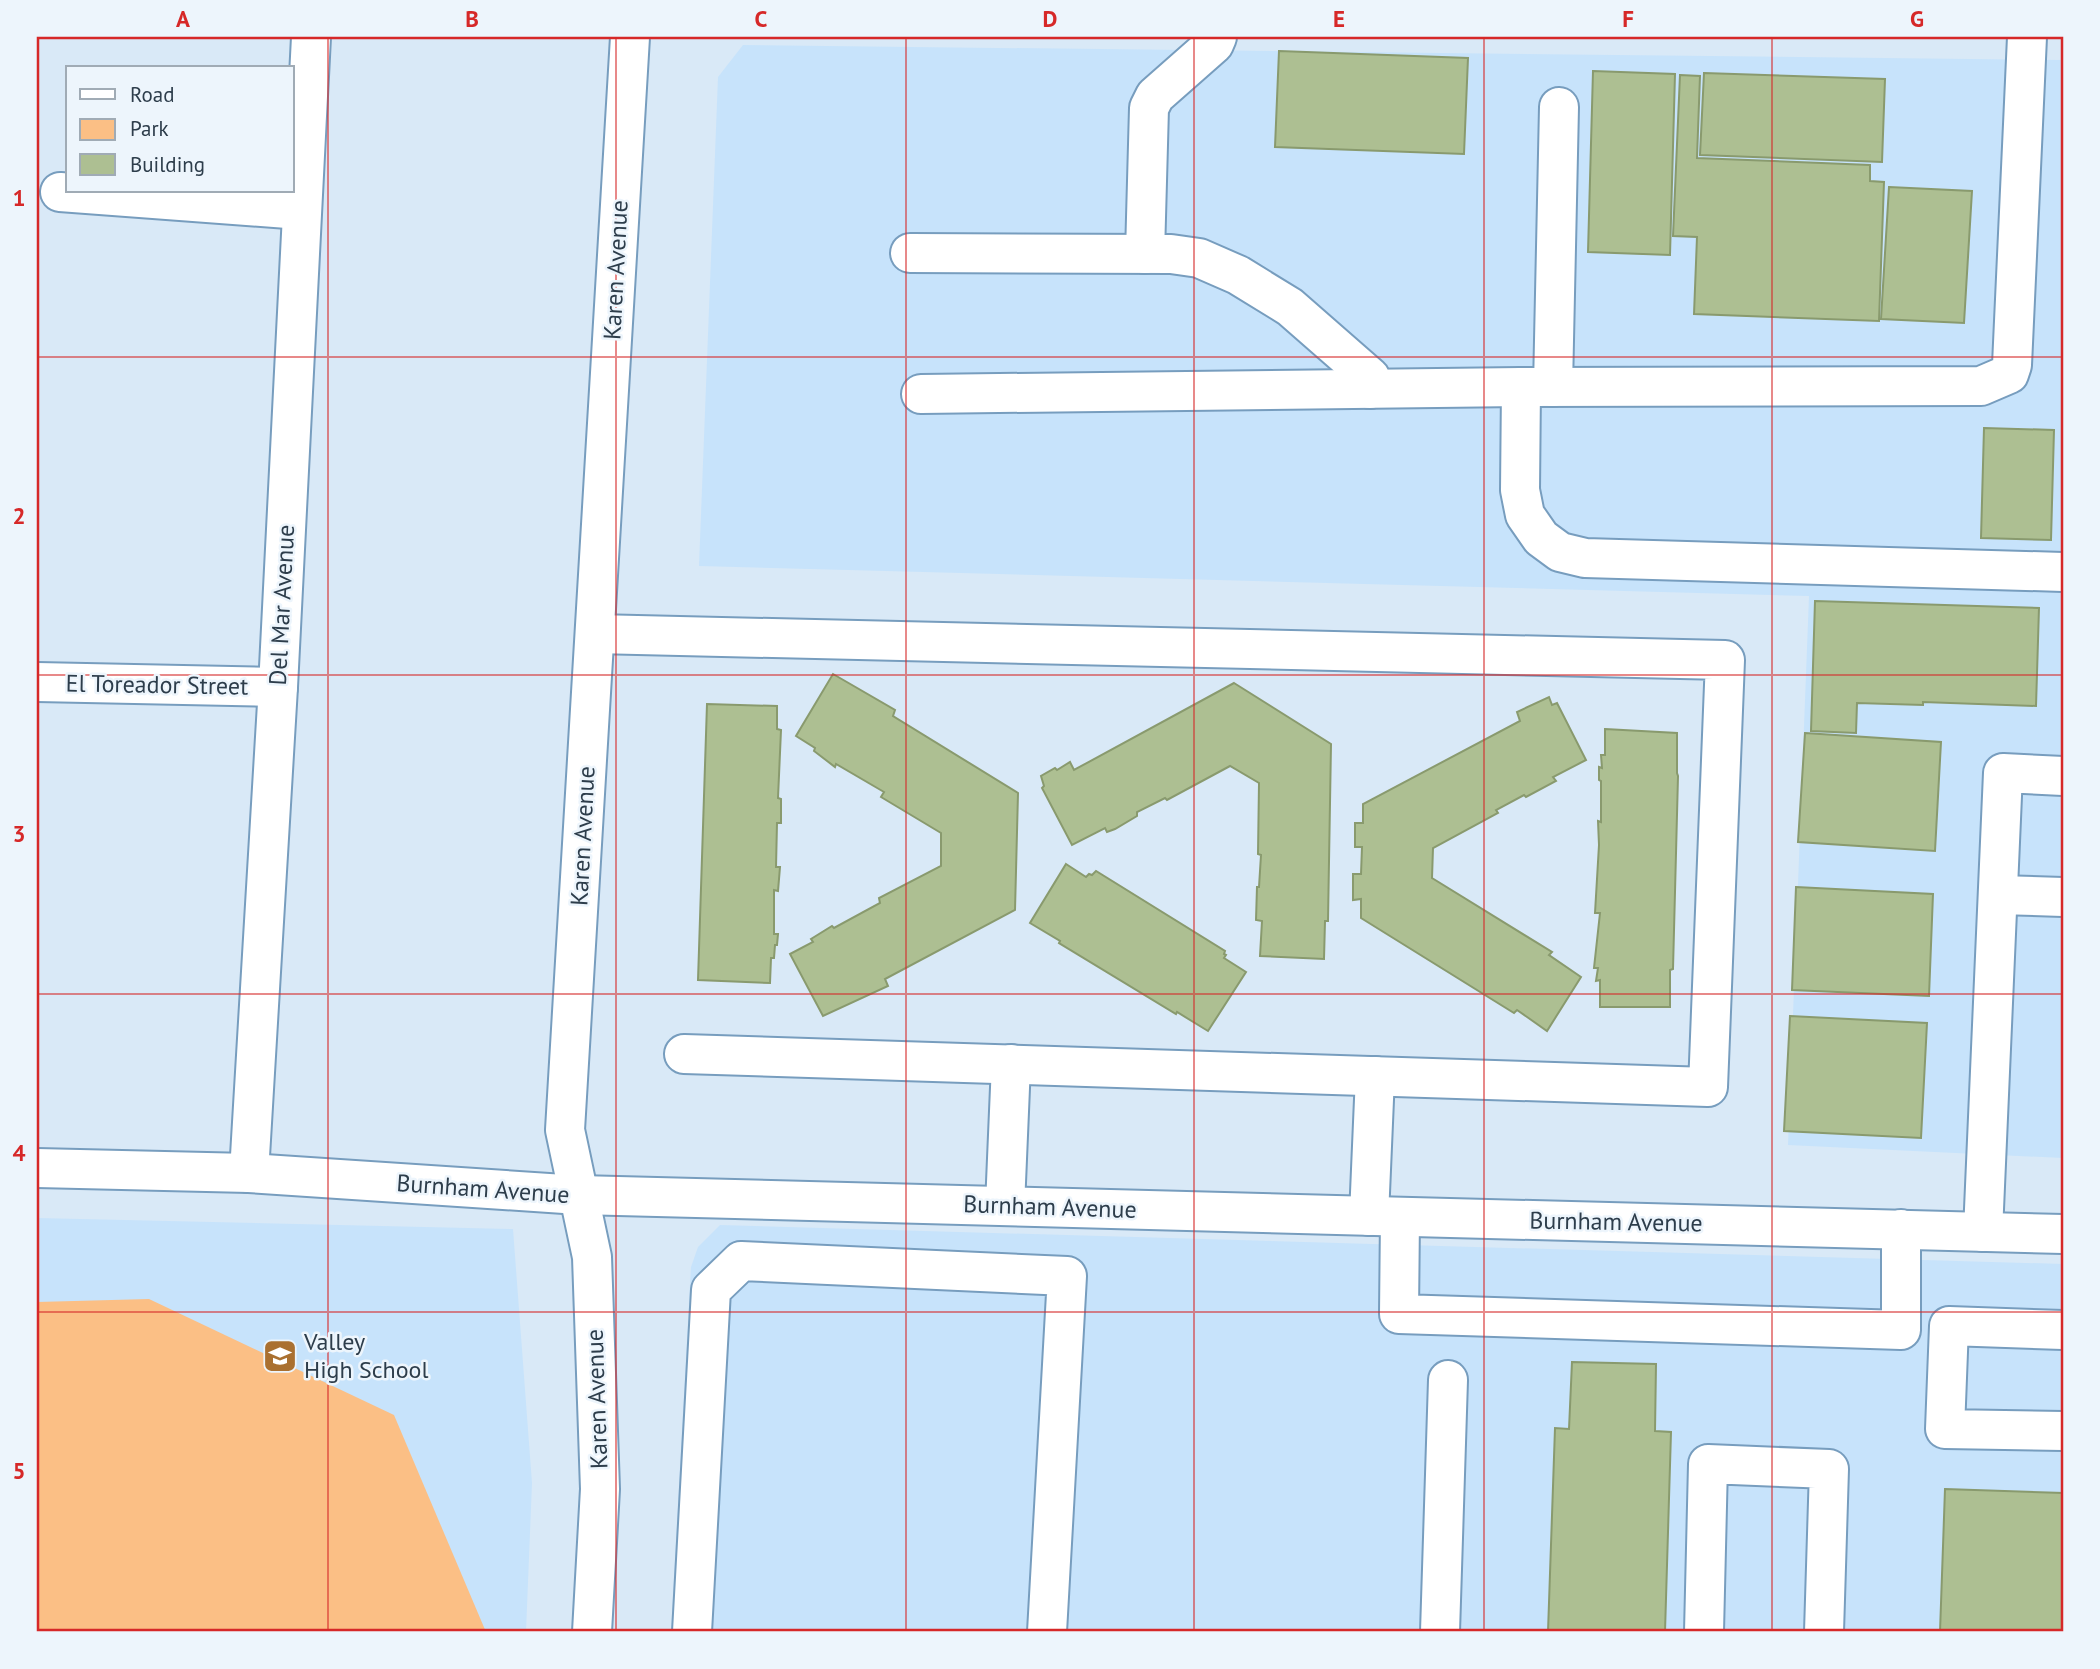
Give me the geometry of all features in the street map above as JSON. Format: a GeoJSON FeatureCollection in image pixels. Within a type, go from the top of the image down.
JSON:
{"type":"FeatureCollection","features":[{"type":"Feature","properties":{"kind":"street","name":"Del Mar Avenue"},"geometry":{"type":"LineString","coordinates":[[249,1173],[278,687],[311,37]]}},
{"type":"Feature","properties":{"kind":"street","name":"Karen Avenue"},"geometry":{"type":"LineString","coordinates":[[592,1632],[600,1475],[592,1257],[565,1130],[630,37]]}},
{"type":"Feature","properties":{"kind":"street"},"geometry":{"type":"LineString","coordinates":[[1145,254],[1149,107],[1155,96],[1214,44],[1217,37]]}},
{"type":"Feature","properties":{"kind":"street"},"geometry":{"type":"LineString","coordinates":[[921,394],[1537,387],[1981,386],[2009,374],[2013,353],[2027,37]]}},
{"type":"Feature","properties":{"kind":"street"},"geometry":{"type":"LineString","coordinates":[[1559,107],[1537,387],[1520,490],[1525,515],[1541,538],[1560,552],[1584,558],[2063,572]]}},
{"type":"Feature","properties":{"kind":"street"},"geometry":{"type":"LineString","coordinates":[[60,192],[301,210]]}},
{"type":"Feature","properties":{"kind":"street"},"geometry":{"type":"LineString","coordinates":[[911,253],[1171,254],[1199,258],[1249,281],[1290,307],[1370,377],[1370,389]]}},
{"type":"Feature","properties":{"kind":"street"},"geometry":{"type":"LineString","coordinates":[[595,634],[1725,660],[1708,1087],[684,1054]]}},
{"type":"Feature","properties":{"kind":"street","name":"El Toreador Street"},"geometry":{"type":"LineString","coordinates":[[37,682],[278,687]]}},
{"type":"Feature","properties":{"kind":"street"},"geometry":{"type":"LineString","coordinates":[[1983,1232],[2003,773],[2063,776]]}},
{"type":"Feature","properties":{"kind":"street"},"geometry":{"type":"LineString","coordinates":[[1998,895],[2063,897]]}},
{"type":"Feature","properties":{"kind":"street"},"geometry":{"type":"LineString","coordinates":[[1005,1206],[1011,1064]]}},
{"type":"Feature","properties":{"kind":"street"},"geometry":{"type":"LineString","coordinates":[[1375,1076],[1384,1216],[1399,1314],[1901,1330],[1901,1229]]}},
{"type":"Feature","properties":{"kind":"street","name":"Burnham Avenue"},"geometry":{"type":"LineString","coordinates":[[37,1168],[249,1173],[579,1195],[2063,1234]]}},
{"type":"Feature","properties":{"kind":"street"},"geometry":{"type":"LineString","coordinates":[[692,1632],[711,1290],[741,1261],[1067,1276],[1047,1632]]}},
{"type":"Feature","properties":{"kind":"street"},"geometry":{"type":"LineString","coordinates":[[2063,1330],[1949,1326],[1945,1429],[2063,1431]]}},
{"type":"Feature","properties":{"kind":"street"},"geometry":{"type":"LineString","coordinates":[[1440,1632],[1448,1380]]}},
{"type":"Feature","properties":{"kind":"street"},"geometry":{"type":"LineString","coordinates":[[1703,1632],[1708,1464],[1829,1469],[1824,1632],[1841,1632]]}},
{"type":"Feature","properties":{"kind":"shaded area"},"geometry":{"type":"Polygon","coordinates":[[[743,45],[2063,60],[2063,1158],[1788,1145],[1809,596],[699,566],[718,77],[743,45]]]}},
{"type":"Feature","properties":{"kind":"shaded area","name":"Valley High School"},"geometry":{"type":"Polygon","coordinates":[[[37,1218],[513,1229],[532,1483],[526,1632],[37,1632],[37,1218]]]}},
{"type":"Feature","properties":{"kind":"shaded area"},"geometry":{"type":"Polygon","coordinates":[[[720,1225],[2063,1264],[2063,1632],[671,1632],[691,1267],[698,1247],[720,1225]]]}},
{"type":"Feature","properties":{"kind":"green space"},"geometry":{"type":"Polygon","coordinates":[[[149,1299],[394,1415],[486,1632],[37,1632],[37,1302],[149,1299]]]}},
{"type":"Feature","properties":{"kind":"building"},"geometry":{"type":"Polygon","coordinates":[[[1279,51],[1468,58],[1464,154],[1275,147],[1279,51]]]}},
{"type":"Feature","properties":{"kind":"building"},"geometry":{"type":"Polygon","coordinates":[[[1593,71],[1675,74],[1670,255],[1588,252],[1593,71]]]}},
{"type":"Feature","properties":{"kind":"building"},"geometry":{"type":"Polygon","coordinates":[[[1704,73],[1885,79],[1882,162],[1700,155],[1704,73]]]}},
{"type":"Feature","properties":{"kind":"building"},"geometry":{"type":"Polygon","coordinates":[[[1680,75],[1700,76],[1697,158],[1870,165],[1870,181],[1884,182],[1879,321],[1694,314],[1697,237],[1673,236],[1680,75]]]}},
{"type":"Feature","properties":{"kind":"building"},"geometry":{"type":"Polygon","coordinates":[[[1889,187],[1972,191],[1964,323],[1881,319],[1889,187]]]}},
{"type":"Feature","properties":{"kind":"building"},"geometry":{"type":"Polygon","coordinates":[[[1984,428],[2054,430],[2051,540],[1981,538],[1984,428]]]}},
{"type":"Feature","properties":{"kind":"building"},"geometry":{"type":"Polygon","coordinates":[[[1815,601],[2039,608],[2036,706],[1923,702],[1923,705],[1857,703],[1856,733],[1811,731],[1815,601]]]}},
{"type":"Feature","properties":{"kind":"building"},"geometry":{"type":"Polygon","coordinates":[[[833,674],[895,710],[893,716],[1018,793],[1015,910],[885,979],[888,986],[823,1016],[790,954],[813,942],[811,939],[832,926],[834,928],[880,903],[879,898],[941,866],[941,833],[881,797],[884,792],[836,764],[835,767],[814,751],[815,748],[796,736],[833,674]]]}},
{"type":"Feature","properties":{"kind":"building"},"geometry":{"type":"Polygon","coordinates":[[[1234,683],[1331,744],[1328,921],[1325,921],[1324,959],[1260,956],[1262,921],[1256,920],[1261,855],[1258,854],[1259,783],[1230,766],[1167,800],[1165,798],[1137,812],[1137,816],[1115,829],[1107,832],[1105,828],[1072,845],[1042,788],[1044,786],[1041,776],[1055,768],[1057,770],[1070,762],[1074,770],[1234,683]]]}},
{"type":"Feature","properties":{"kind":"building"},"geometry":{"type":"Polygon","coordinates":[[[1549,697],[1552,705],[1557,703],[1586,760],[1553,777],[1556,781],[1496,810],[1498,813],[1433,848],[1432,878],[1552,952],[1549,955],[1581,977],[1547,1031],[1517,1010],[1514,1013],[1361,918],[1361,899],[1353,900],[1353,874],[1361,874],[1362,847],[1355,847],[1355,823],[1363,823],[1363,804],[1520,721],[1517,712],[1549,697]]]}},
{"type":"Feature","properties":{"kind":"building"},"geometry":{"type":"Polygon","coordinates":[[[707,704],[777,706],[777,729],[781,730],[778,798],[781,799],[781,823],[777,823],[776,867],[780,867],[778,891],[774,890],[774,934],[778,934],[774,958],[771,958],[770,983],[698,980],[707,704]]]}},
{"type":"Feature","properties":{"kind":"building"},"geometry":{"type":"Polygon","coordinates":[[[1605,729],[1677,733],[1670,1007],[1600,1007],[1600,980],[1596,981],[1598,968],[1594,968],[1600,913],[1595,913],[1598,821],[1601,822],[1599,767],[1602,768],[1601,755],[1605,755],[1605,729]]]}},
{"type":"Feature","properties":{"kind":"building"},"geometry":{"type":"Polygon","coordinates":[[[1805,733],[1941,742],[1935,851],[1798,842],[1805,733]]]}},
{"type":"Feature","properties":{"kind":"building"},"geometry":{"type":"Polygon","coordinates":[[[1066,864],[1086,877],[1096,871],[1225,951],[1224,958],[1246,972],[1208,1031],[1030,923],[1066,864]]]}},
{"type":"Feature","properties":{"kind":"building"},"geometry":{"type":"Polygon","coordinates":[[[1796,887],[1933,894],[1929,996],[1792,990],[1796,887]]]}},
{"type":"Feature","properties":{"kind":"building"},"geometry":{"type":"Polygon","coordinates":[[[1790,1016],[1927,1023],[1921,1138],[1784,1131],[1790,1016]]]}},
{"type":"Feature","properties":{"kind":"building"},"geometry":{"type":"Polygon","coordinates":[[[1572,1362],[1656,1364],[1655,1431],[1671,1432],[1665,1632],[1548,1632],[1555,1428],[1569,1429],[1572,1362]]]}},
{"type":"Feature","properties":{"kind":"building"},"geometry":{"type":"Polygon","coordinates":[[[1945,1489],[2063,1493],[2063,1632],[1940,1632],[1945,1489]]]}},
{"type":"Feature","properties":{"kind":"place","name":"Valley High School"},"geometry":{"type":"Point","coordinates":[280,1356]}}]}
